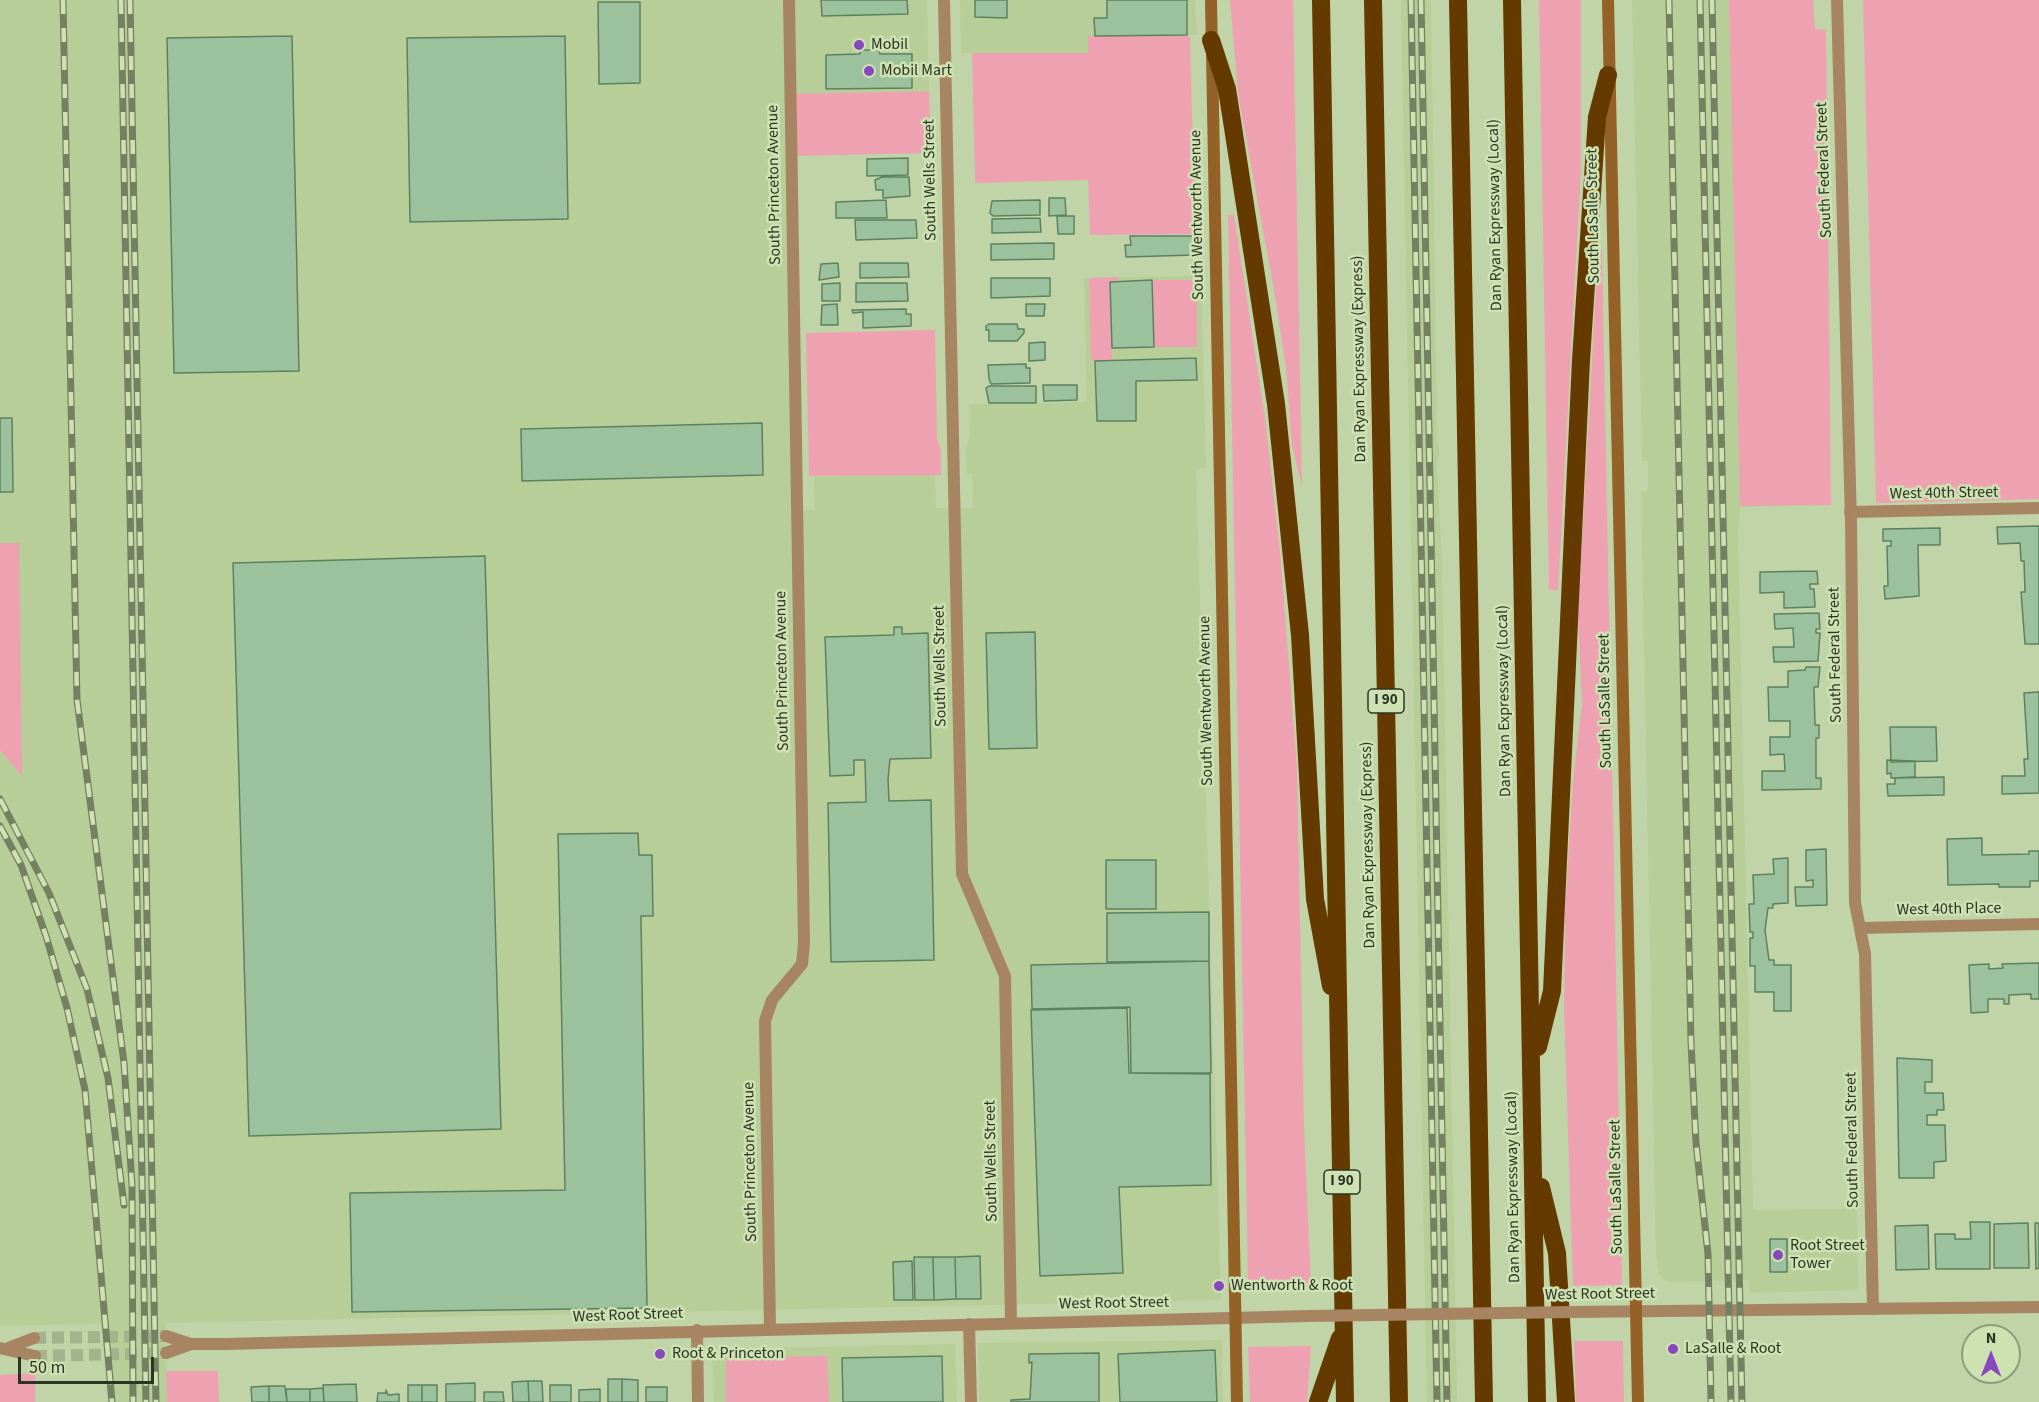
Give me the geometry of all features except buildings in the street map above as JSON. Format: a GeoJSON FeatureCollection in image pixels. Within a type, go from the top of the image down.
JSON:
{"type":"FeatureCollection","features":[{"type":"Feature","properties":{"kind":"highway","name":"I 90"},"geometry":{"type":"LineString","coordinates":[[1320,0],[1346,1402]]}},
{"type":"Feature","properties":{"kind":"highway","name":"Dan Ryan Expressway (Express)"},"geometry":{"type":"LineString","coordinates":[[1373,0],[1399,1402]]}},
{"type":"Feature","properties":{"kind":"highway"},"geometry":{"type":"LineString","coordinates":[[1458,0],[1484,1402]]}},
{"type":"Feature","properties":{"kind":"highway","name":"Dan Ryan Expressway (Local)"},"geometry":{"type":"LineString","coordinates":[[1512,0],[1537,1402]]}},
{"type":"Feature","properties":{"kind":"highway"},"geometry":{"type":"LineString","coordinates":[[1211,40],[1227,89],[1276,404],[1300,635],[1315,899],[1341,1039]]}},
{"type":"Feature","properties":{"kind":"highway"},"geometry":{"type":"LineString","coordinates":[[1531,1072],[1551,991],[1581,360],[1597,117],[1608,75]]}},
{"type":"Feature","properties":{"kind":"highway"},"geometry":{"type":"LineString","coordinates":[[1533,1156],[1557,1253],[1566,1402]]}},
{"type":"Feature","properties":{"kind":"highway"},"geometry":{"type":"LineString","coordinates":[[1318,1402],[1344,1325]]}},
{"type":"Feature","properties":{"kind":"main road","name":"South Wentworth Avenue"},"geometry":{"type":"LineString","coordinates":[[1211,0],[1237,1402]]}},
{"type":"Feature","properties":{"kind":"main road","name":"South LaSalle Street"},"geometry":{"type":"LineString","coordinates":[[1608,0],[1638,1402]]}},
{"type":"Feature","properties":{"kind":"street","name":"South Princeton Avenue"},"geometry":{"type":"LineString","coordinates":[[770,1329],[765,1021],[772,1000],[802,964],[804,943],[789,0]]}},
{"type":"Feature","properties":{"kind":"street","name":"South Wells Street"},"geometry":{"type":"LineString","coordinates":[[944,0],[962,874],[1005,975],[1011,1323]]}},
{"type":"Feature","properties":{"kind":"street","name":"South Federal Street"},"geometry":{"type":"LineString","coordinates":[[1837,0],[1850,512],[1856,903],[1865,954],[1874,1309]]}},
{"type":"Feature","properties":{"kind":"street","name":"West 40th Street"},"geometry":{"type":"LineString","coordinates":[[1850,512],[2039,508]]}},
{"type":"Feature","properties":{"kind":"street","name":"West 40th Place"},"geometry":{"type":"LineString","coordinates":[[1860,928],[2039,924]]}},
{"type":"Feature","properties":{"kind":"street","name":"West Root Street"},"geometry":{"type":"LineString","coordinates":[[166,1353],[191,1344],[697,1330],[1308,1316],[2039,1307]]}},
{"type":"Feature","properties":{"kind":"street"},"geometry":{"type":"LineString","coordinates":[[969,1324],[971,1402]]}},
{"type":"Feature","properties":{"kind":"street"},"geometry":{"type":"LineString","coordinates":[[697,1330],[698,1402]]}},
{"type":"Feature","properties":{"kind":"street","name":"West Root Street"},"geometry":{"type":"LineString","coordinates":[[166,1336],[191,1344]]}},
{"type":"Feature","properties":{"kind":"street"},"geometry":{"type":"LineString","coordinates":[[4,1348],[34,1338]]}},
{"type":"Feature","properties":{"kind":"street"},"geometry":{"type":"LineString","coordinates":[[4,1348],[35,1356]]}},
{"type":"Feature","properties":{"kind":"shaded area"},"geometry":{"type":"Polygon","coordinates":[[[0,0],[927,0],[929,91],[791,94],[796,510],[815,510],[814,477],[935,474],[936,508],[973,508],[972,473],[967,475],[966,449],[970,436],[969,404],[1087,402],[1084,278],[1201,276],[1206,468],[1196,469],[1221,1300],[166,1323],[167,1402],[107,1402],[106,1324],[0,1326],[0,0]]]}},
{"type":"Feature","properties":{"kind":"shaded area"},"geometry":{"type":"Polygon","coordinates":[[[960,0],[1195,0],[1197,35],[1088,36],[1088,53],[961,53],[960,0]]]}},
{"type":"Feature","properties":{"kind":"shaded area"},"geometry":{"type":"Polygon","coordinates":[[[1230,0],[1293,0],[1302,487],[1292,445],[1286,368],[1274,290],[1238,94],[1230,0]]]}},
{"type":"Feature","properties":{"kind":"shaded area"},"geometry":{"type":"Polygon","coordinates":[[[1401,0],[1431,0],[1437,438],[1440,452],[1437,462],[1442,566],[1457,1402],[1427,1402],[1401,0]]]}},
{"type":"Feature","properties":{"kind":"shaded area"},"geometry":{"type":"Polygon","coordinates":[[[1539,0],[1581,0],[1581,168],[1558,590],[1549,590],[1539,0]]]}},
{"type":"Feature","properties":{"kind":"shaded area"},"geometry":{"type":"Polygon","coordinates":[[[1632,0],[1729,0],[1826,505],[1740,507],[1738,536],[1753,1210],[1857,1209],[1858,1290],[1750,1293],[1749,1280],[1671,1282],[1664,1280],[1659,1274],[1656,1255],[1641,492],[1648,491],[1648,461],[1642,461],[1632,0]]]}},
{"type":"Feature","properties":{"kind":"shaded area"},"geometry":{"type":"Polygon","coordinates":[[[1729,0],[1813,0],[1815,29],[1826,30],[1831,505],[1740,506],[1729,0]]]}},
{"type":"Feature","properties":{"kind":"shaded area"},"geometry":{"type":"Polygon","coordinates":[[[1863,0],[2039,0],[2039,499],[1876,503],[1863,0]]]}},
{"type":"Feature","properties":{"kind":"shaded area"},"geometry":{"type":"Polygon","coordinates":[[[1088,36],[1190,36],[1195,234],[1090,235],[1088,180],[975,183],[972,53],[1088,53],[1088,36]]]}},
{"type":"Feature","properties":{"kind":"shaded area"},"geometry":{"type":"Polygon","coordinates":[[[929,91],[931,153],[791,156],[791,94],[929,91]]]}},
{"type":"Feature","properties":{"kind":"shaded area"},"geometry":{"type":"Polygon","coordinates":[[[1228,215],[1234,215],[1265,418],[1280,552],[1297,768],[1304,1125],[1311,1290],[1253,1291],[1248,1283],[1228,215]]]}},
{"type":"Feature","properties":{"kind":"shaded area"},"geometry":{"type":"Polygon","coordinates":[[[1598,250],[1602,250],[1622,1285],[1573,1286],[1564,1011],[1565,912],[1573,781],[1582,704],[1578,616],[1598,250]]]}},
{"type":"Feature","properties":{"kind":"shaded area"},"geometry":{"type":"Polygon","coordinates":[[[1118,277],[1118,282],[1110,282],[1112,360],[1091,361],[1089,278],[1118,277]]]}},
{"type":"Feature","properties":{"kind":"shaded area"},"geometry":{"type":"Polygon","coordinates":[[[1152,280],[1197,280],[1197,347],[1154,347],[1152,280]]]}},
{"type":"Feature","properties":{"kind":"shaded area"},"geometry":{"type":"Polygon","coordinates":[[[935,330],[937,439],[941,449],[941,475],[809,476],[806,333],[935,330]]]}},
{"type":"Feature","properties":{"kind":"shaded area"},"geometry":{"type":"Polygon","coordinates":[[[0,543],[19,543],[22,776],[0,750],[0,543]]]}},
{"type":"Feature","properties":{"kind":"shaded area"},"geometry":{"type":"Polygon","coordinates":[[[1222,1340],[1223,1402],[979,1402],[978,1343],[1222,1340]]]}},
{"type":"Feature","properties":{"kind":"shaded area"},"geometry":{"type":"Polygon","coordinates":[[[1574,1341],[1623,1341],[1624,1402],[1576,1402],[1574,1341]]]}},
{"type":"Feature","properties":{"kind":"shaded area"},"geometry":{"type":"Polygon","coordinates":[[[955,1344],[957,1402],[714,1402],[712,1349],[955,1344]]]}},
{"type":"Feature","properties":{"kind":"shaded area"},"geometry":{"type":"Polygon","coordinates":[[[1311,1346],[1307,1402],[1250,1402],[1248,1347],[1311,1346]]]}},
{"type":"Feature","properties":{"kind":"shaded area"},"geometry":{"type":"Polygon","coordinates":[[[827,1356],[829,1402],[726,1402],[726,1358],[827,1356]]]}},
{"type":"Feature","properties":{"kind":"shaded area"},"geometry":{"type":"Polygon","coordinates":[[[166,1371],[218,1371],[219,1402],[167,1402],[166,1371]]]}},
{"type":"Feature","properties":{"kind":"shaded area"},"geometry":{"type":"Polygon","coordinates":[[[35,1373],[35,1402],[0,1402],[0,1375],[35,1373]]]}},
{"type":"Feature","properties":{"kind":"tunnel"},"geometry":{"type":"LineString","coordinates":[[34,1338],[166,1336]]}},
{"type":"Feature","properties":{"kind":"tunnel"},"geometry":{"type":"LineString","coordinates":[[35,1356],[166,1353]]}},
{"type":"Feature","properties":{"kind":"railway"},"geometry":{"type":"LineString","coordinates":[[63,0],[77,700],[124,1063],[132,1185],[133,1402]]}},
{"type":"Feature","properties":{"kind":"railway"},"geometry":{"type":"LineString","coordinates":[[121,0],[146,1402]]}},
{"type":"Feature","properties":{"kind":"railway"},"geometry":{"type":"LineString","coordinates":[[130,0],[156,1402]]}},
{"type":"Feature","properties":{"kind":"railway"},"geometry":{"type":"LineString","coordinates":[[1411,0],[1437,1402]]}},
{"type":"Feature","properties":{"kind":"railway"},"geometry":{"type":"LineString","coordinates":[[1421,0],[1447,1402]]}},
{"type":"Feature","properties":{"kind":"railway"},"geometry":{"type":"LineString","coordinates":[[1669,0],[1691,1042],[1696,1143],[1708,1254],[1711,1402]]}},
{"type":"Feature","properties":{"kind":"railway"},"geometry":{"type":"LineString","coordinates":[[1700,0],[1731,1402]]}},
{"type":"Feature","properties":{"kind":"railway"},"geometry":{"type":"LineString","coordinates":[[1712,0],[1742,1402]]}},
{"type":"Feature","properties":{"kind":"railway"},"geometry":{"type":"LineString","coordinates":[[0,799],[49,893],[87,989],[108,1078],[124,1205]]}},
{"type":"Feature","properties":{"kind":"railway"},"geometry":{"type":"LineString","coordinates":[[0,826],[21,865],[46,936],[67,1008],[85,1090],[112,1402]]}},
{"type":"Feature","properties":{"kind":"place","name":"Mobil"},"geometry":{"type":"Point","coordinates":[859,45]}},
{"type":"Feature","properties":{"kind":"place","name":"Mobil Mart"},"geometry":{"type":"Point","coordinates":[869,71]}},
{"type":"Feature","properties":{"kind":"place","name":"Root Street Tower"},"geometry":{"type":"Point","coordinates":[1778,1255]}},
{"type":"Feature","properties":{"kind":"place","name":"Wentworth & Root"},"geometry":{"type":"Point","coordinates":[1219,1286]}},
{"type":"Feature","properties":{"kind":"place","name":"LaSalle & Root"},"geometry":{"type":"Point","coordinates":[1673,1349]}},
{"type":"Feature","properties":{"kind":"place","name":"Root & Princeton"},"geometry":{"type":"Point","coordinates":[660,1354]}}]}
